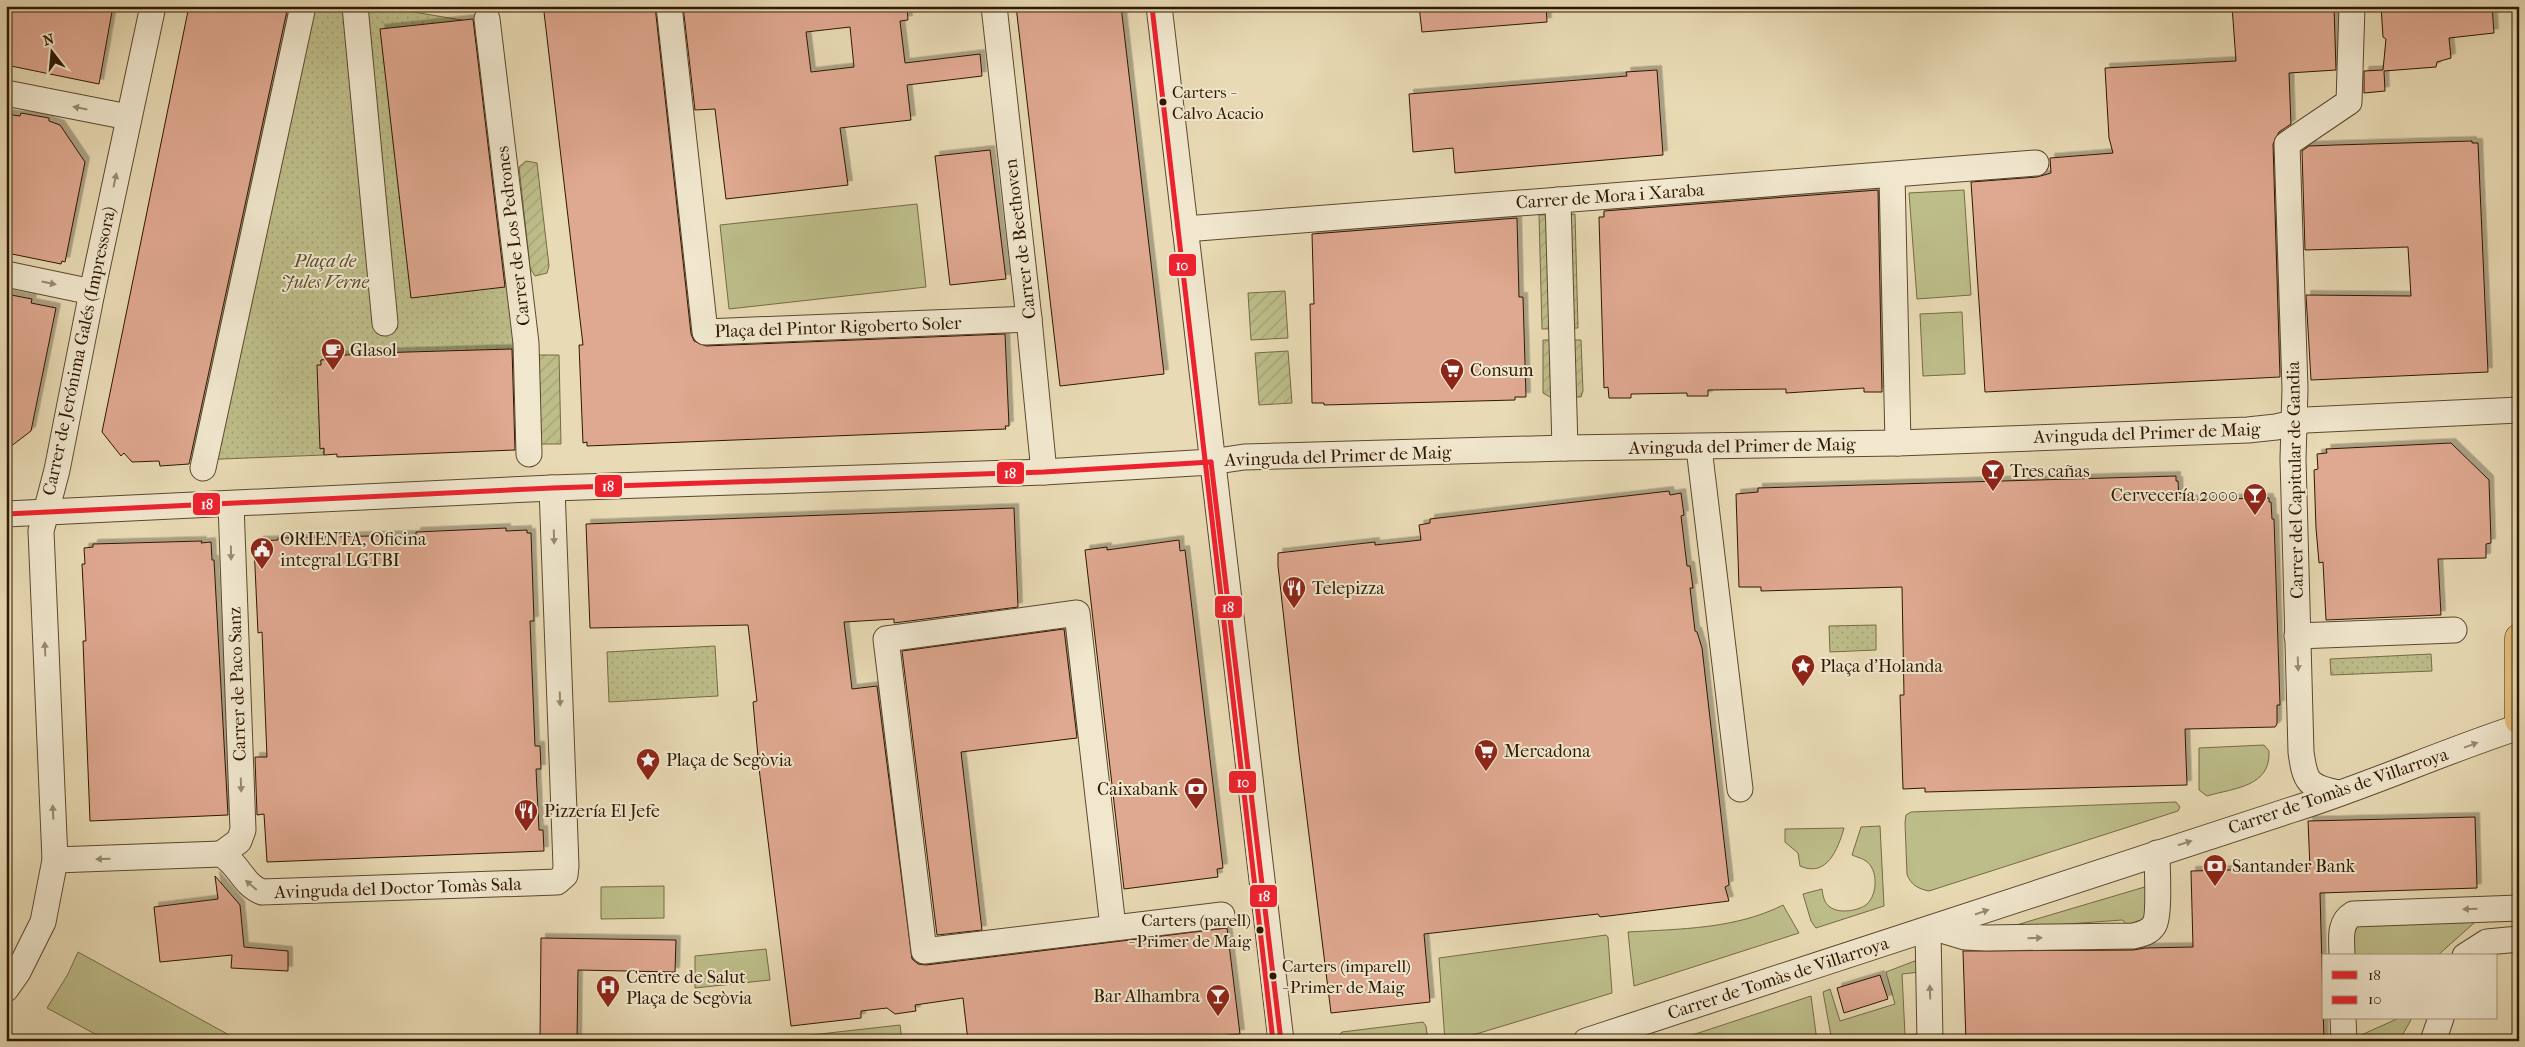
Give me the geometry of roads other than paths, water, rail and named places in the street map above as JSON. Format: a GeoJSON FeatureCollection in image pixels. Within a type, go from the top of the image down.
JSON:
{"type":"FeatureCollection","features":[{"type":"Feature","properties":{"kind":"main road"},"geometry":{"type":"LineString","coordinates":[[2519,639],[2519,720]]}},
{"type":"Feature","properties":{"kind":"street","name":"Carrer de Jerónima Galés (Impressora)"},"geometry":{"type":"LineString","coordinates":[[6,989],[18,972],[42,922],[55,860],[41,531],[57,470],[128,117],[154,6]]}},
{"type":"Feature","properties":{"kind":"street"},"geometry":{"type":"LineString","coordinates":[[203,468],[303,6]]}},
{"type":"Feature","properties":{"kind":"street"},"geometry":{"type":"LineString","coordinates":[[355,6],[385,323]]}},
{"type":"Feature","properties":{"kind":"street","name":"Plaça del Pintor Rigoberto Soler"},"geometry":{"type":"LineString","coordinates":[[669,6],[704,332],[1029,319]]}},
{"type":"Feature","properties":{"kind":"street","name":"Carrer de Beethoven"},"geometry":{"type":"LineString","coordinates":[[994,6],[1044,472]]}},
{"type":"Feature","properties":{"kind":"street"},"geometry":{"type":"LineString","coordinates":[[1159,6],[1281,1041]]}},
{"type":"Feature","properties":{"kind":"street","name":"Carrer del Capitular de Gandia"},"geometry":{"type":"LineString","coordinates":[[2339,793],[2322,790],[2309,783],[2304,772],[2301,752],[2293,422],[2295,389],[2287,144],[2349,102],[2352,6]]}},
{"type":"Feature","properties":{"kind":"street","name":"Carrer de Los Pedrones"},"geometry":{"type":"LineString","coordinates":[[487,19],[526,342],[530,454]]}},
{"type":"Feature","properties":{"kind":"street"},"geometry":{"type":"LineString","coordinates":[[6,93],[128,117]]}},
{"type":"Feature","properties":{"kind":"street","name":"Carrer de Mora i Xaraba"},"geometry":{"type":"LineString","coordinates":[[1185,229],[2036,163]]}},
{"type":"Feature","properties":{"kind":"street"},"geometry":{"type":"LineString","coordinates":[[1892,175],[1898,443]]}},
{"type":"Feature","properties":{"kind":"street"},"geometry":{"type":"LineString","coordinates":[[1558,200],[1565,448]]}},
{"type":"Feature","properties":{"kind":"street"},"geometry":{"type":"LineString","coordinates":[[6,274],[92,292]]}},
{"type":"Feature","properties":{"kind":"street","name":"Avinguda del Primer de Maig"},"geometry":{"type":"LineString","coordinates":[[6,514],[552,488],[1044,472],[1212,462],[1244,457],[1565,448],[1699,448],[1898,443],[2248,430],[2320,419],[2519,410]]}},
{"type":"Feature","properties":{"kind":"street"},"geometry":{"type":"LineString","coordinates":[[1699,448],[1740,789]]}},
{"type":"Feature","properties":{"kind":"street","name":"Avinguda del Doctor Tomàs Sala"},"geometry":{"type":"LineString","coordinates":[[221,854],[236,865],[252,888],[262,892],[543,884],[557,882],[565,875],[552,488]]}},
{"type":"Feature","properties":{"kind":"street","name":"Carrer de Paco Sanz"},"geometry":{"type":"LineString","coordinates":[[221,854],[239,841],[243,830],[231,504]]}},
{"type":"Feature","properties":{"kind":"street"},"geometry":{"type":"LineString","coordinates":[[1112,927],[1077,613],[886,639],[924,951],[1222,915]]}},
{"type":"Feature","properties":{"kind":"street"},"geometry":{"type":"LineString","coordinates":[[2297,636],[2454,630]]}},
{"type":"Feature","properties":{"kind":"street","name":"Carrer de Tomàs de Villarroya"},"geometry":{"type":"LineString","coordinates":[[1586,1041],[1633,1034],[1814,964],[1931,929],[2339,793],[2519,728]]}},
{"type":"Feature","properties":{"kind":"street"},"geometry":{"type":"LineString","coordinates":[[1930,1041],[1931,929],[1965,937],[1986,938],[2133,936],[2147,932],[2155,924],[2156,853]]}},
{"type":"Feature","properties":{"kind":"street"},"geometry":{"type":"LineString","coordinates":[[55,860],[221,854]]}},
{"type":"Feature","properties":{"kind":"street"},"geometry":{"type":"LineString","coordinates":[[2342,954],[2341,928],[2345,919],[2353,914],[2519,908]]}},
{"type":"Feature","properties":{"kind":"street"},"geometry":{"type":"LineString","coordinates":[[2468,954],[2487,942],[2519,939]]}},
{"type":"Feature","properties":{"kind":"street"},"geometry":{"type":"LineString","coordinates":[[2433,1041],[2440,1020]]}},
{"type":"Feature","properties":{"kind":"place","name":"Carters - Calvo Acacio"},"geometry":{"type":"Point","coordinates":[1163,102]}},
{"type":"Feature","properties":{"kind":"place","name":"Glasol"},"geometry":{"type":"Point","coordinates":[333,371]}},
{"type":"Feature","properties":{"kind":"place","name":"Consum"},"geometry":{"type":"Point","coordinates":[1452,391]}},
{"type":"Feature","properties":{"kind":"place","name":"Tres cañas"},"geometry":{"type":"Point","coordinates":[1993,492]}},
{"type":"Feature","properties":{"kind":"place","name":"Cervecería 2000"},"geometry":{"type":"Point","coordinates":[2255,516]}},
{"type":"Feature","properties":{"kind":"place","name":"ORIENTA, Oficina integral LGTBI"},"geometry":{"type":"Point","coordinates":[262,570]}},
{"type":"Feature","properties":{"kind":"place","name":"Telepizza"},"geometry":{"type":"Point","coordinates":[1294,609]}},
{"type":"Feature","properties":{"kind":"place","name":"Plaça d'Holanda"},"geometry":{"type":"Point","coordinates":[1803,687]}},
{"type":"Feature","properties":{"kind":"place","name":"Mercadona"},"geometry":{"type":"Point","coordinates":[1486,772]}},
{"type":"Feature","properties":{"kind":"place","name":"Plaça de Segòvia"},"geometry":{"type":"Point","coordinates":[648,781]}},
{"type":"Feature","properties":{"kind":"place","name":"Caixabank"},"geometry":{"type":"Point","coordinates":[1196,810]}},
{"type":"Feature","properties":{"kind":"place","name":"Pizzería El Jefe"},"geometry":{"type":"Point","coordinates":[526,832]}},
{"type":"Feature","properties":{"kind":"place","name":"Santander Bank"},"geometry":{"type":"Point","coordinates":[2215,887]}},
{"type":"Feature","properties":{"kind":"place","name":"Carters (parell) - Primer de Maig"},"geometry":{"type":"Point","coordinates":[1260,930]}},
{"type":"Feature","properties":{"kind":"place","name":"Carters (imparell) - Primer de Maig"},"geometry":{"type":"Point","coordinates":[1273,976]}},
{"type":"Feature","properties":{"kind":"place","name":"Centre de Salut Plaça de Segòvia"},"geometry":{"type":"Point","coordinates":[608,1008]}},
{"type":"Feature","properties":{"kind":"place","name":"Bar Alhambra"},"geometry":{"type":"Point","coordinates":[1218,1017]}},
{"type":"Feature","properties":{"kind":"park label","name":"Plaça de Jules Verne"},"geometry":{"type":"Point","coordinates":[325,271]}}]}
